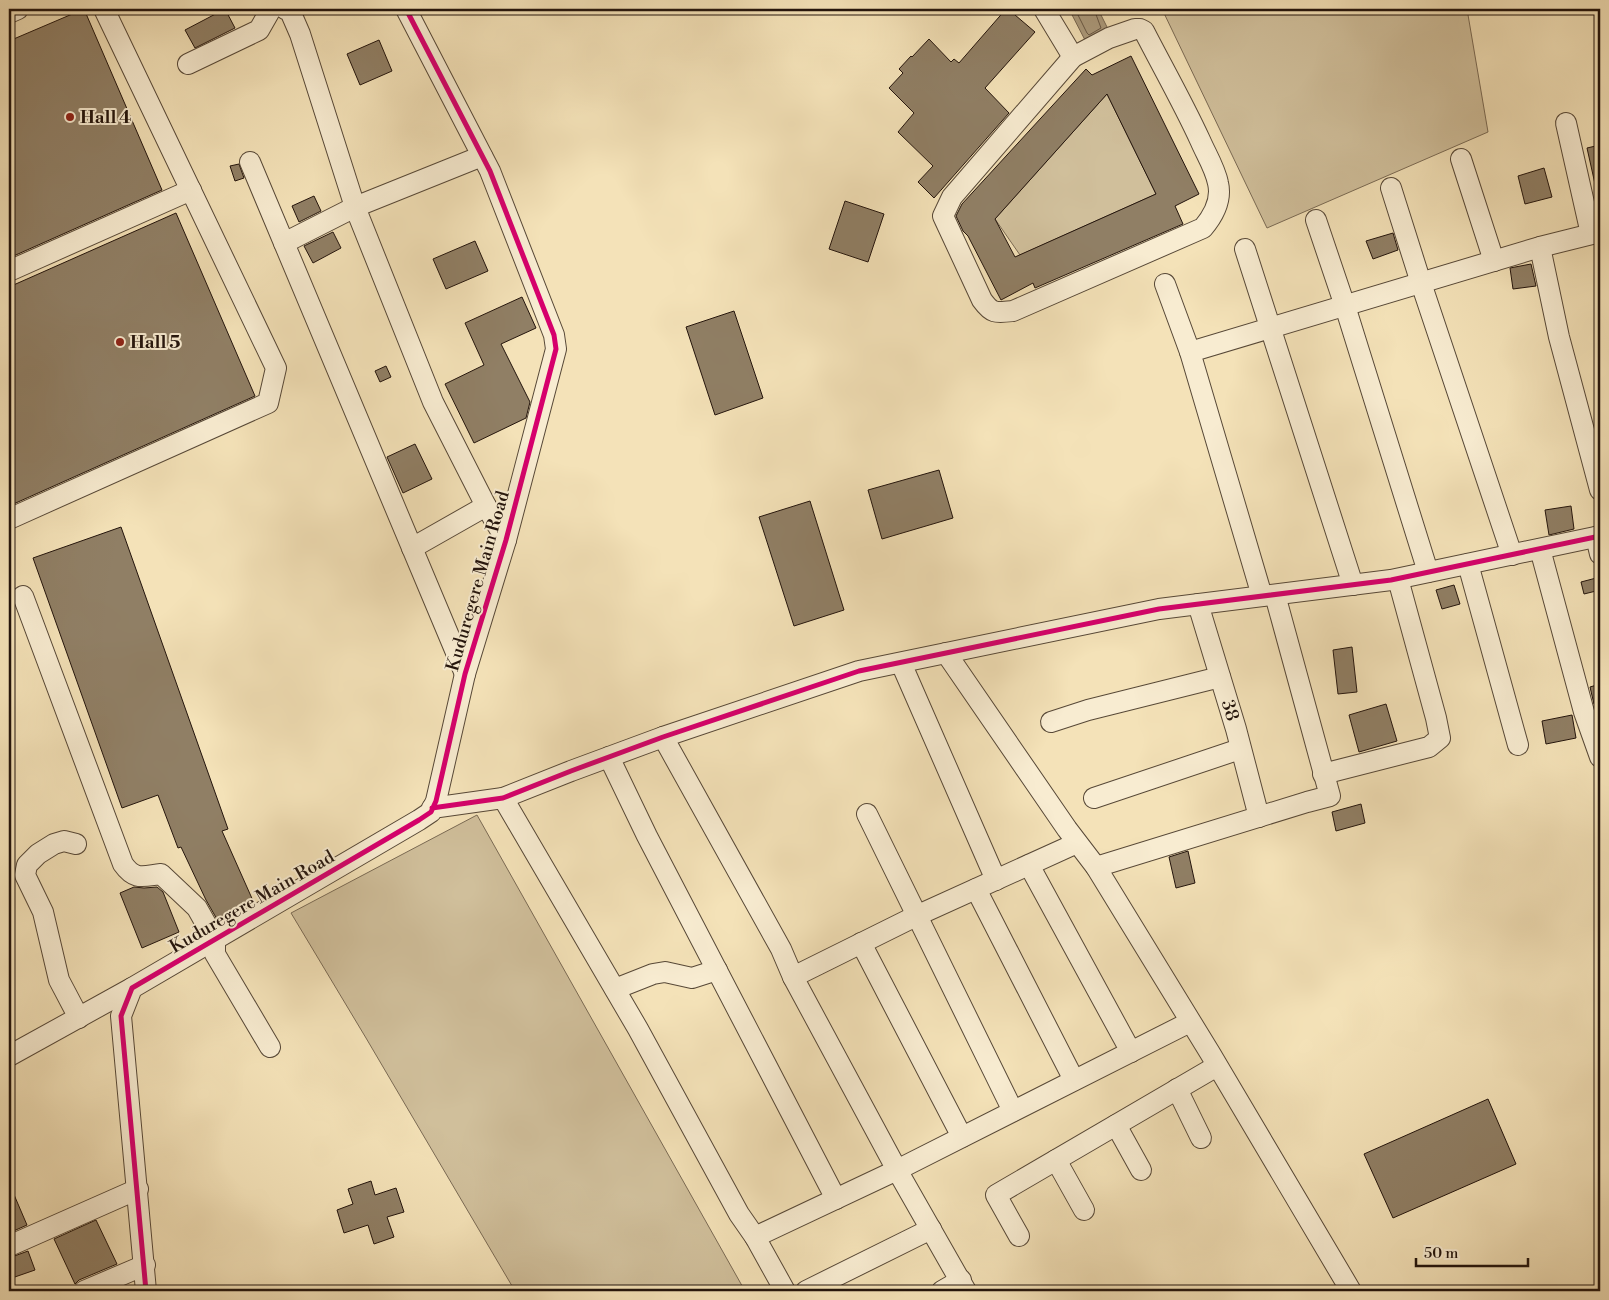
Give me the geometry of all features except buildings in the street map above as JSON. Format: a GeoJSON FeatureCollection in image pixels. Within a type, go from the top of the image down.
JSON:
{"type":"FeatureCollection","features":[{"type":"Feature","properties":{"kind":"street"},"geometry":{"type":"LineString","coordinates":[[9,13],[18,9]]}},
{"type":"Feature","properties":{"kind":"street"},"geometry":{"type":"LineString","coordinates":[[9,519],[268,403],[276,368],[104,9]]}},
{"type":"Feature","properties":{"kind":"street"},"geometry":{"type":"LineString","coordinates":[[188,64],[259,30],[271,9]]}},
{"type":"Feature","properties":{"kind":"street"},"geometry":{"type":"LineString","coordinates":[[285,9],[290,11],[300,34],[355,207],[433,402],[486,506],[506,540]]}},
{"type":"Feature","properties":{"kind":"street","name":"Kuduregere Main Road"},"geometry":{"type":"LineString","coordinates":[[9,1056],[132,988],[420,820],[431,812],[436,801],[465,674],[506,540],[556,349],[554,335],[490,171],[406,9]]}},
{"type":"Feature","properties":{"kind":"street"},"geometry":{"type":"LineString","coordinates":[[1044,9],[1073,57]]}},
{"type":"Feature","properties":{"kind":"street"},"geometry":{"type":"LineString","coordinates":[[1135,29],[1140,29],[1144,32],[1210,160],[1218,183],[1218,204],[1212,217],[1203,228],[1013,311],[996,313],[982,300],[943,216],[952,197],[1073,57],[1109,38],[1135,29]]}},
{"type":"Feature","properties":{"kind":"street"},"geometry":{"type":"LineString","coordinates":[[1190,352],[1540,247],[1596,233],[1566,123]]}},
{"type":"Feature","properties":{"kind":"street"},"geometry":{"type":"LineString","coordinates":[[284,243],[355,207],[482,156]]}},
{"type":"Feature","properties":{"kind":"street"},"geometry":{"type":"LineString","coordinates":[[1461,159],[1494,261]]}},
{"type":"Feature","properties":{"kind":"street"},"geometry":{"type":"LineString","coordinates":[[250,162],[465,674]]}},
{"type":"Feature","properties":{"kind":"street"},"geometry":{"type":"LineString","coordinates":[[1391,188],[1420,283],[1512,555]]}},
{"type":"Feature","properties":{"kind":"street"},"geometry":{"type":"LineString","coordinates":[[9,271],[191,190]]}},
{"type":"Feature","properties":{"kind":"street"},"geometry":{"type":"LineString","coordinates":[[1316,220],[1428,572]]}},
{"type":"Feature","properties":{"kind":"street"},"geometry":{"type":"LineString","coordinates":[[1540,247],[1559,337],[1600,490]]}},
{"type":"Feature","properties":{"kind":"street"},"geometry":{"type":"LineString","coordinates":[[1246,249],[1353,585]]}},
{"type":"Feature","properties":{"kind":"street"},"geometry":{"type":"LineString","coordinates":[[1096,867],[1330,796],[1269,596],[1190,352],[1165,284]]}},
{"type":"Feature","properties":{"kind":"street"},"geometry":{"type":"LineString","coordinates":[[412,548],[486,506]]}},
{"type":"Feature","properties":{"kind":"street"},"geometry":{"type":"LineString","coordinates":[[432,808],[503,798],[663,737],[859,671],[1160,609],[1398,579],[1540,549],[1599,542]]}},
{"type":"Feature","properties":{"kind":"street"},"geometry":{"type":"LineString","coordinates":[[1540,549],[1584,712],[1600,757]]}},
{"type":"Feature","properties":{"kind":"street"},"geometry":{"type":"LineString","coordinates":[[1468,564],[1518,744]]}},
{"type":"Feature","properties":{"kind":"street"},"geometry":{"type":"LineString","coordinates":[[1322,774],[1429,747],[1440,738],[1398,579]]}},
{"type":"Feature","properties":{"kind":"street"},"geometry":{"type":"LineString","coordinates":[[23,596],[123,864],[132,874],[138,877],[161,874],[197,908],[215,940],[215,954],[270,1047]]}},
{"type":"Feature","properties":{"kind":"street","name":"38"},"geometry":{"type":"LineString","coordinates":[[1198,604],[1236,729],[1259,817]]}},
{"type":"Feature","properties":{"kind":"street"},"geometry":{"type":"LineString","coordinates":[[946,653],[1077,843],[1096,867],[1352,1291]]}},
{"type":"Feature","properties":{"kind":"street"},"geometry":{"type":"LineString","coordinates":[[901,662],[996,880]]}},
{"type":"Feature","properties":{"kind":"street"},"geometry":{"type":"LineString","coordinates":[[1051,722],[1088,710],[1220,677]]}},
{"type":"Feature","properties":{"kind":"street"},"geometry":{"type":"LineString","coordinates":[[663,737],[781,949],[793,977],[897,1170],[963,1286],[942,1291]]}},
{"type":"Feature","properties":{"kind":"street"},"geometry":{"type":"LineString","coordinates":[[1094,798],[1240,749]]}},
{"type":"Feature","properties":{"kind":"street"},"geometry":{"type":"LineString","coordinates":[[609,757],[647,836],[836,1199]]}},
{"type":"Feature","properties":{"kind":"street"},"geometry":{"type":"LineString","coordinates":[[503,798],[638,1029],[739,1214],[755,1237],[785,1291]]}},
{"type":"Feature","properties":{"kind":"street"},"geometry":{"type":"LineString","coordinates":[[867,814],[1012,1111]]}},
{"type":"Feature","properties":{"kind":"street"},"geometry":{"type":"LineString","coordinates":[[76,844],[64,841],[54,844],[38,854],[17,874],[43,912],[59,980],[78,1018]]}},
{"type":"Feature","properties":{"kind":"street"},"geometry":{"type":"LineString","coordinates":[[793,977],[916,916],[1077,843]]}},
{"type":"Feature","properties":{"kind":"street"},"geometry":{"type":"LineString","coordinates":[[1029,865],[1131,1052]]}},
{"type":"Feature","properties":{"kind":"street"},"geometry":{"type":"LineString","coordinates":[[976,889],[1074,1080]]}},
{"type":"Feature","properties":{"kind":"street"},"geometry":{"type":"LineString","coordinates":[[861,943],[962,1137]]}},
{"type":"Feature","properties":{"kind":"street"},"geometry":{"type":"LineString","coordinates":[[614,989],[653,974],[664,972],[692,978],[717,970]]}},
{"type":"Feature","properties":{"kind":"street"},"geometry":{"type":"LineString","coordinates":[[132,988],[121,1016],[146,1291]]}},
{"type":"Feature","properties":{"kind":"street"},"geometry":{"type":"LineString","coordinates":[[755,1237],[897,1170],[1190,1022]]}},
{"type":"Feature","properties":{"kind":"street"},"geometry":{"type":"LineString","coordinates":[[1019,1236],[996,1195],[1217,1066]]}},
{"type":"Feature","properties":{"kind":"street"},"geometry":{"type":"LineString","coordinates":[[1177,1089],[1201,1138]]}},
{"type":"Feature","properties":{"kind":"street"},"geometry":{"type":"LineString","coordinates":[[1116,1125],[1141,1170]]}},
{"type":"Feature","properties":{"kind":"street"},"geometry":{"type":"LineString","coordinates":[[1056,1160],[1084,1210]]}},
{"type":"Feature","properties":{"kind":"street"},"geometry":{"type":"LineString","coordinates":[[9,1246],[138,1189]]}},
{"type":"Feature","properties":{"kind":"street"},"geometry":{"type":"LineString","coordinates":[[806,1291],[931,1229]]}},
{"type":"Feature","properties":{"kind":"street"},"geometry":{"type":"LineString","coordinates":[[84,1291],[145,1265]]}},
{"type":"Feature","properties":{"kind":"shaded area"},"geometry":{"type":"Polygon","coordinates":[[[1162,9],[1467,9],[1488,132],[1267,228],[1162,9]]]}},
{"type":"Feature","properties":{"kind":"shaded area"},"geometry":{"type":"Polygon","coordinates":[[[1107,94],[1156,194],[1020,255],[995,219],[1107,94]]]}},
{"type":"Feature","properties":{"kind":"shaded area"},"geometry":{"type":"Polygon","coordinates":[[[477,815],[745,1291],[515,1291],[291,913],[477,815]]]}},
{"type":"Feature","properties":{"kind":"water"},"geometry":{"type":"Polygon","coordinates":[[[1069,9],[1098,9],[1109,31],[1086,42],[1069,9]]]}},
{"type":"Feature","properties":{"kind":"cycle path"},"geometry":{"type":"LineString","coordinates":[[146,1291],[121,1016],[132,988],[431,812],[436,801],[465,674],[506,540],[556,349],[554,335],[490,171],[406,9]]}},
{"type":"Feature","properties":{"kind":"cycle path"},"geometry":{"type":"LineString","coordinates":[[432,808],[503,798],[663,737],[859,671],[1159,609],[1391,580],[1600,536]]}},
{"type":"Feature","properties":{"kind":"place","name":"Hall 4"},"geometry":{"type":"Point","coordinates":[70,117]}},
{"type":"Feature","properties":{"kind":"place","name":"Hall 5"},"geometry":{"type":"Point","coordinates":[120,342]}}]}
